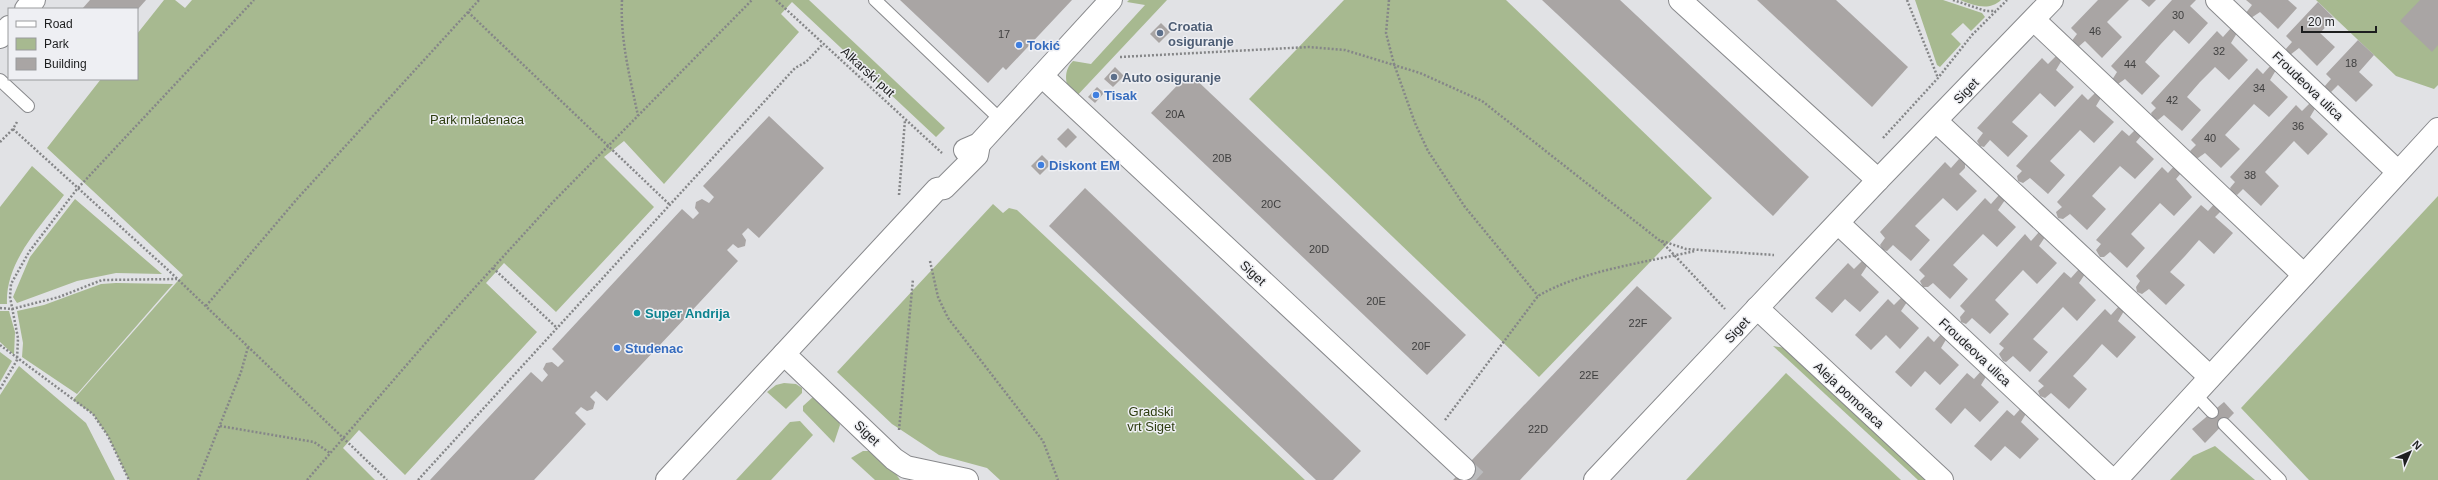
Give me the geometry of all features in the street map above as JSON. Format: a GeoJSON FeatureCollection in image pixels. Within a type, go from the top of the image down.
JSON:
{"type":"FeatureCollection","features":[{"type":"Feature","properties":{"kind":"street"},"geometry":{"type":"LineString","coordinates":[[27,8],[34,0]]}},
{"type":"Feature","properties":{"kind":"street"},"geometry":{"type":"LineString","coordinates":[[667,480],[937,189],[944,188],[977,155],[978,144],[1111,0]]}},
{"type":"Feature","properties":{"kind":"street"},"geometry":{"type":"LineString","coordinates":[[1680,0],[1878,180]]}},
{"type":"Feature","properties":{"kind":"street","name":"Siget"},"geometry":{"type":"LineString","coordinates":[[1595,480],[1878,180],[1936,122],[2052,0]]}},
{"type":"Feature","properties":{"kind":"street","name":"Froudeova ulica"},"geometry":{"type":"LineString","coordinates":[[2217,0],[2398,172]]}},
{"type":"Feature","properties":{"kind":"street"},"geometry":{"type":"LineString","coordinates":[[2034,20],[2304,275]]}},
{"type":"Feature","properties":{"kind":"street"},"geometry":{"type":"LineString","coordinates":[[0,37],[8,28]]}},
{"type":"Feature","properties":{"kind":"street","name":"Siget"},"geometry":{"type":"LineString","coordinates":[[1042,76],[1464,468]]}},
{"type":"Feature","properties":{"kind":"street"},"geometry":{"type":"LineString","coordinates":[[1936,122],[2210,377]]}},
{"type":"Feature","properties":{"kind":"street"},"geometry":{"type":"LineString","coordinates":[[2116,480],[2438,129]]}},
{"type":"Feature","properties":{"kind":"street","name":"Froudeova ulica"},"geometry":{"type":"LineString","coordinates":[[1838,223],[2112,480]]}},
{"type":"Feature","properties":{"kind":"street","name":"Aleja pomoraca"},"geometry":{"type":"LineString","coordinates":[[1757,308],[1942,480]]}},
{"type":"Feature","properties":{"kind":"street","name":"Siget"},"geometry":{"type":"LineString","coordinates":[[784,354],[894,459],[906,466],[967,480]]}},
{"type":"Feature","properties":{"kind":"lane"},"geometry":{"type":"LineString","coordinates":[[875,0],[1001,120]]}},
{"type":"Feature","properties":{"kind":"lane"},"geometry":{"type":"LineString","coordinates":[[0,80],[28,106]]}},
{"type":"Feature","properties":{"kind":"lane"},"geometry":{"type":"LineString","coordinates":[[2195,394],[2212,412]]}},
{"type":"Feature","properties":{"kind":"lane"},"geometry":{"type":"LineString","coordinates":[[2224,424],[2280,480]]}},
{"type":"Feature","properties":{"kind":"path"},"geometry":{"type":"LineString","coordinates":[[0,389],[17,360],[18,338],[10,297],[11,284],[16,272],[77,188],[254,0]]}},
{"type":"Feature","properties":{"kind":"path"},"geometry":{"type":"LineString","coordinates":[[206,306],[297,199],[479,0]]}},
{"type":"Feature","properties":{"kind":"path"},"geometry":{"type":"LineString","coordinates":[[622,0],[621,19],[625,54],[638,116]]}},
{"type":"Feature","properties":{"kind":"path"},"geometry":{"type":"LineString","coordinates":[[307,480],[493,268],[609,146],[752,0]]}},
{"type":"Feature","properties":{"kind":"path","name":"Alkarski put"},"geometry":{"type":"LineString","coordinates":[[776,0],[944,155]]}},
{"type":"Feature","properties":{"kind":"path"},"geometry":{"type":"LineString","coordinates":[[1388,0],[1386,33],[1394,64],[1415,124],[1428,151],[1450,187],[1538,296]]}},
{"type":"Feature","properties":{"kind":"path"},"geometry":{"type":"LineString","coordinates":[[1907,0],[1938,78]]}},
{"type":"Feature","properties":{"kind":"path"},"geometry":{"type":"LineString","coordinates":[[1953,0],[1986,11],[1996,11]]}},
{"type":"Feature","properties":{"kind":"path"},"geometry":{"type":"LineString","coordinates":[[468,12],[670,205]]}},
{"type":"Feature","properties":{"kind":"path"},"geometry":{"type":"LineString","coordinates":[[418,480],[795,68],[806,62],[823,44]]}},
{"type":"Feature","properties":{"kind":"path"},"geometry":{"type":"LineString","coordinates":[[1120,57],[1310,47],[1346,50],[1394,64],[1453,86],[1482,101],[1659,240],[1727,311]]}},
{"type":"Feature","properties":{"kind":"path"},"geometry":{"type":"LineString","coordinates":[[0,142],[13,128],[28,106]]}},
{"type":"Feature","properties":{"kind":"path"},"geometry":{"type":"LineString","coordinates":[[898,202],[905,120]]}},
{"type":"Feature","properties":{"kind":"path"},"geometry":{"type":"LineString","coordinates":[[13,128],[206,306],[387,480]]}},
{"type":"Feature","properties":{"kind":"path"},"geometry":{"type":"LineString","coordinates":[[1659,240],[1686,249],[1781,256]]}},
{"type":"Feature","properties":{"kind":"path"},"geometry":{"type":"LineString","coordinates":[[1440,425],[1538,296],[1550,289],[1585,276],[1698,250]]}},
{"type":"Feature","properties":{"kind":"path"},"geometry":{"type":"LineString","coordinates":[[930,261],[938,297],[948,318],[1043,441],[1058,480]]}},
{"type":"Feature","properties":{"kind":"path"},"geometry":{"type":"LineString","coordinates":[[493,268],[557,328]]}},
{"type":"Feature","properties":{"kind":"path"},"geometry":{"type":"LineString","coordinates":[[0,308],[12,308],[59,297],[102,280],[177,279]]}},
{"type":"Feature","properties":{"kind":"path"},"geometry":{"type":"LineString","coordinates":[[897,437],[901,421],[904,364],[913,280]]}},
{"type":"Feature","properties":{"kind":"path"},"geometry":{"type":"LineString","coordinates":[[0,345],[17,360],[93,414],[108,436],[129,480]]}},
{"type":"Feature","properties":{"kind":"path"},"geometry":{"type":"LineString","coordinates":[[198,480],[241,372],[248,347]]}},
{"type":"Feature","properties":{"kind":"path"},"geometry":{"type":"LineString","coordinates":[[220,426],[314,442],[323,446],[331,453]]}},
{"type":"Feature","properties":{"kind":"green space","name":"Park mladenaca"},"geometry":{"type":"Polygon","coordinates":[[[164,0],[175,0],[185,8],[192,0],[809,0],[945,128],[936,137],[792,2],[781,14],[799,32],[664,184],[624,141],[604,157],[654,207],[556,312],[504,263],[486,283],[537,332],[405,475],[359,430],[343,448],[375,480],[129,480],[108,436],[93,414],[73,400],[183,275],[47,148],[100,80],[138,80],[138,33],[164,0]]]}},
{"type":"Feature","properties":{"kind":"green space"},"geometry":{"type":"Polygon","coordinates":[[[1129,0],[1167,0],[1073,100],[1066,80],[1069,66],[1073,61],[1091,64],[1145,5],[1127,2],[1129,0]]]}},
{"type":"Feature","properties":{"kind":"green space"},"geometry":{"type":"Polygon","coordinates":[[[1344,0],[1506,0],[1712,198],[1539,377],[1249,99],[1344,0]]]}},
{"type":"Feature","properties":{"kind":"green space"},"geometry":{"type":"Polygon","coordinates":[[[1915,0],[1943,0],[1982,13],[1985,17],[1971,31],[1963,23],[1951,34],[1961,44],[1940,67],[1937,65],[1915,0]]]}},
{"type":"Feature","properties":{"kind":"green space"},"geometry":{"type":"Polygon","coordinates":[[[1960,0],[2001,0],[1992,5],[1976,6],[1960,0]]]}},
{"type":"Feature","properties":{"kind":"green space"},"geometry":{"type":"Polygon","coordinates":[[[2316,0],[2438,0],[2438,85],[2434,89],[2396,76],[2316,0]]]}},
{"type":"Feature","properties":{"kind":"green space"},"geometry":{"type":"Polygon","coordinates":[[[32,166],[64,195],[35,232],[18,259],[8,289],[7,304],[0,304],[0,207],[32,166]]]}},
{"type":"Feature","properties":{"kind":"green space"},"geometry":{"type":"Polygon","coordinates":[[[2438,196],[2438,480],[2309,480],[2241,408],[2438,196]]]}},
{"type":"Feature","properties":{"kind":"green space"},"geometry":{"type":"Polygon","coordinates":[[[75,199],[162,274],[116,273],[77,281],[17,303],[13,297],[30,257],[75,199]]]}},
{"type":"Feature","properties":{"kind":"green space","name":"Gradski vrt Siget"},"geometry":{"type":"Polygon","coordinates":[[[993,204],[1003,213],[1009,208],[1017,210],[1305,480],[1000,480],[987,468],[939,455],[892,424],[837,372],[993,204]]]}},
{"type":"Feature","properties":{"kind":"green space"},"geometry":{"type":"Polygon","coordinates":[[[101,284],[173,284],[77,394],[22,357],[23,343],[17,311],[44,305],[101,284]]]}},
{"type":"Feature","properties":{"kind":"green space"},"geometry":{"type":"Polygon","coordinates":[[[0,311],[9,311],[15,332],[14,355],[0,342],[0,311]]]}},
{"type":"Feature","properties":{"kind":"green space"},"geometry":{"type":"Polygon","coordinates":[[[1773,346],[1785,348],[1929,480],[1918,480],[1773,346]]]}},
{"type":"Feature","properties":{"kind":"green space"},"geometry":{"type":"Polygon","coordinates":[[[0,352],[12,361],[0,382],[0,352]]]}},
{"type":"Feature","properties":{"kind":"green space"},"geometry":{"type":"Polygon","coordinates":[[[19,366],[86,423],[115,480],[0,480],[0,395],[19,366]]]}},
{"type":"Feature","properties":{"kind":"green space"},"geometry":{"type":"Polygon","coordinates":[[[1786,373],[1901,480],[1686,480],[1786,373]]]}},
{"type":"Feature","properties":{"kind":"green space"},"geometry":{"type":"Polygon","coordinates":[[[784,383],[796,384],[802,388],[802,393],[786,409],[767,392],[776,385],[784,383]]]}},
{"type":"Feature","properties":{"kind":"green space"},"geometry":{"type":"Polygon","coordinates":[[[813,397],[838,419],[840,425],[834,443],[803,411],[803,406],[813,397]]]}},
{"type":"Feature","properties":{"kind":"green space"},"geometry":{"type":"Polygon","coordinates":[[[800,421],[813,435],[771,480],[736,480],[790,422],[800,421]]]}},
{"type":"Feature","properties":{"kind":"green space"},"geometry":{"type":"Polygon","coordinates":[[[2215,446],[2255,480],[2170,480],[2193,456],[2215,446]]]}},
{"type":"Feature","properties":{"kind":"green space"},"geometry":{"type":"Polygon","coordinates":[[[863,451],[870,451],[892,468],[900,480],[875,480],[851,458],[863,451]]]}},
{"type":"Feature","properties":{"kind":"building"},"geometry":{"type":"Polygon","coordinates":[[[90,0],[146,0],[138,9],[83,8],[90,0]]]}},
{"type":"Feature","properties":{"kind":"building"},"geometry":{"type":"Polygon","coordinates":[[[900,0],[1072,0],[1006,70],[1003,67],[988,83],[900,0]]]}},
{"type":"Feature","properties":{"kind":"building"},"geometry":{"type":"Polygon","coordinates":[[[1542,0],[1620,0],[1809,177],[1773,216],[1542,0]]]}},
{"type":"Feature","properties":{"kind":"building"},"geometry":{"type":"Polygon","coordinates":[[[1757,0],[1836,0],[1908,67],[1872,107],[1757,0]]]}},
{"type":"Feature","properties":{"kind":"building"},"geometry":{"type":"Polygon","coordinates":[[[2098,0],[2129,0],[2107,22],[2122,37],[2102,58],[2085,41],[2077,48],[2071,42],[2077,34],[2071,28],[2098,0]]]}},
{"type":"Feature","properties":{"kind":"building"},"geometry":{"type":"Polygon","coordinates":[[[2141,0],[2156,0],[2149,7],[2141,0]]]}},
{"type":"Feature","properties":{"kind":"building"},"geometry":{"type":"Polygon","coordinates":[[[2172,0],[2196,0],[2190,6],[2208,23],[2189,44],[2174,30],[2160,45],[2145,62],[2160,76],[2142,95],[2125,79],[2118,84],[2112,80],[2117,72],[2111,66],[2172,0]]]}},
{"type":"Feature","properties":{"kind":"building"},"geometry":{"type":"Polygon","coordinates":[[[2246,0],[2288,0],[2297,8],[2278,29],[2260,12],[2251,18],[2245,14],[2252,5],[2246,0]]]}},
{"type":"Feature","properties":{"kind":"building"},"geometry":{"type":"Polygon","coordinates":[[[2420,0],[2438,0],[2438,45],[2432,52],[2400,21],[2420,0]]]}},
{"type":"Feature","properties":{"kind":"building"},"geometry":{"type":"Polygon","coordinates":[[[2318,2],[2334,18],[2320,33],[2335,47],[2317,66],[2299,48],[2290,55],[2285,50],[2292,42],[2286,36],[2318,2]]]}},
{"type":"Feature","properties":{"kind":"building","name":"Croatia osiguranje"},"geometry":{"type":"Polygon","coordinates":[[[1161,23],[1170,32],[1159,43],[1150,34],[1161,23]]]}},
{"type":"Feature","properties":{"kind":"building"},"geometry":{"type":"Polygon","coordinates":[[[2231,28],[2237,33],[2231,43],[2248,60],[2229,80],[2215,67],[2200,82],[2187,97],[2201,110],[2182,131],[2164,115],[2158,120],[2153,118],[2151,113],[2156,108],[2151,103],[2217,31],[2223,37],[2231,28]]]}},
{"type":"Feature","properties":{"kind":"building"},"geometry":{"type":"Polygon","coordinates":[[[2358,40],[2374,55],[2359,72],[2373,85],[2356,102],[2338,85],[2331,92],[2324,87],[2331,79],[2326,74],[2358,40]]]}},
{"type":"Feature","properties":{"kind":"building"},"geometry":{"type":"Polygon","coordinates":[[[2057,55],[2062,60],[2056,70],[2074,87],[2055,107],[2040,93],[2012,122],[2028,136],[2008,157],[1990,140],[1984,147],[1980,146],[1977,141],[1983,133],[1977,128],[2042,58],[2048,64],[2057,55]]]}},
{"type":"Feature","properties":{"kind":"building"},"geometry":{"type":"Polygon","coordinates":[[[2271,65],[2276,70],[2270,80],[2288,97],[2269,117],[2254,104],[2225,135],[2240,149],[2221,168],[2205,153],[2198,158],[2194,157],[2190,151],[2196,145],[2191,140],[2257,68],[2263,74],[2271,65]]]}},
{"type":"Feature","properties":{"kind":"building","name":"Auto osiguranje"},"geometry":{"type":"Polygon","coordinates":[[[1115,67],[1124,76],[1113,87],[1104,79],[1115,67]]]}},
{"type":"Feature","properties":{"kind":"building"},"geometry":{"type":"Polygon","coordinates":[[[1189,73],[1466,335],[1427,375],[1151,113],[1189,73]]]}},
{"type":"Feature","properties":{"kind":"building","name":"Tisak"},"geometry":{"type":"Polygon","coordinates":[[[1097,87],[1104,93],[1095,103],[1088,97],[1097,87]]]}},
{"type":"Feature","properties":{"kind":"building"},"geometry":{"type":"Polygon","coordinates":[[[2097,91],[2102,96],[2096,106],[2114,122],[2094,143],[2080,130],[2050,161],[2065,175],[2048,194],[2030,178],[2023,183],[2018,181],[2017,176],[2022,171],[2016,166],[2082,94],[2088,100],[2097,91]]]}},
{"type":"Feature","properties":{"kind":"building"},"geometry":{"type":"Polygon","coordinates":[[[2311,102],[2316,107],[2310,117],[2328,134],[2308,155],[2294,141],[2265,172],[2279,186],[2261,206],[2243,189],[2237,195],[2232,192],[2230,188],[2235,182],[2230,177],[2296,105],[2302,111],[2311,102]]]}},
{"type":"Feature","properties":{"kind":"building","name":"Super Andrija"},"geometry":{"type":"Polygon","coordinates":[[[769,116],[824,168],[759,238],[748,228],[742,234],[746,240],[745,246],[738,248],[733,244],[727,250],[738,261],[673,331],[607,401],[596,391],[590,397],[595,402],[593,409],[587,411],[581,407],[575,413],[586,424],[534,480],[430,480],[531,372],[542,382],[548,375],[543,369],[546,363],[552,362],[558,367],[564,361],[552,349],[682,209],[693,219],[699,213],[695,208],[696,202],[702,199],[709,203],[714,197],[703,186],[769,116]]]}},
{"type":"Feature","properties":{"kind":"building"},"geometry":{"type":"Polygon","coordinates":[[[1068,128],[1077,137],[1066,148],[1057,139],[1068,128]]]}},
{"type":"Feature","properties":{"kind":"building"},"geometry":{"type":"Polygon","coordinates":[[[2137,128],[2141,136],[2136,142],[2154,159],[2135,179],[2120,166],[2092,196],[2106,209],[2087,230],[2070,214],[2063,219],[2058,218],[2056,212],[2062,207],[2057,202],[2122,130],[2129,136],[2137,128]]]}},
{"type":"Feature","properties":{"kind":"building","name":"Diskont EM"},"geometry":{"type":"Polygon","coordinates":[[[1042,155],[1051,164],[1040,175],[1031,166],[1042,155]]]}},
{"type":"Feature","properties":{"kind":"building"},"geometry":{"type":"Polygon","coordinates":[[[1959,159],[1964,161],[1965,168],[1959,174],[1977,191],[1957,211],[1943,198],[1915,226],[1930,240],[1911,261],[1893,245],[1887,251],[1883,250],[1880,245],[1885,238],[1880,232],[1945,162],[1951,168],[1959,159]]]}},
{"type":"Feature","properties":{"kind":"building"},"geometry":{"type":"Polygon","coordinates":[[[2176,164],[2181,173],[2176,179],[2192,197],[2174,216],[2160,203],[2131,234],[2145,248],[2127,268],[2110,252],[2104,257],[2100,257],[2096,250],[2101,244],[2096,240],[2162,167],[2168,173],[2176,164]]]}},
{"type":"Feature","properties":{"kind":"building"},"geometry":{"type":"Polygon","coordinates":[[[1085,188],[1361,451],[1333,480],[1316,480],[1049,226],[1085,188]]]}},
{"type":"Feature","properties":{"kind":"building"},"geometry":{"type":"Polygon","coordinates":[[[1999,195],[2005,200],[1998,210],[2016,227],[1997,247],[1983,234],[1953,265],[1968,279],[1950,299],[1933,283],[1928,287],[1923,287],[1920,281],[1925,276],[1919,270],[1985,198],[1991,204],[1999,195]]]}},
{"type":"Feature","properties":{"kind":"building"},"geometry":{"type":"Polygon","coordinates":[[[2216,202],[2221,211],[2215,217],[2233,233],[2214,254],[2199,240],[2170,272],[2185,285],[2166,305],[2149,289],[2142,294],[2137,292],[2136,287],[2140,281],[2136,276],[2201,205],[2208,211],[2216,202]]]}},
{"type":"Feature","properties":{"kind":"building"},"geometry":{"type":"Polygon","coordinates":[[[2039,232],[2045,237],[2039,246],[2057,263],[2037,284],[2023,270],[1995,300],[2009,314],[1990,334],[1972,318],[1966,324],[1961,322],[1960,317],[1965,311],[1960,306],[2025,234],[2031,241],[2039,232]]]}},
{"type":"Feature","properties":{"kind":"building"},"geometry":{"type":"Polygon","coordinates":[[[1862,261],[1867,266],[1861,275],[1879,292],[1860,312],[1845,299],[1832,313],[1815,298],[1848,263],[1854,269],[1862,261]]]}},
{"type":"Feature","properties":{"kind":"building"},"geometry":{"type":"Polygon","coordinates":[[[2079,269],[2085,274],[2079,283],[2096,300],[2077,321],[2063,307],[2033,339],[2048,352],[2030,372],[2013,356],[2006,362],[2003,361],[1999,354],[2004,348],[1999,344],[2064,272],[2071,278],[2079,269]]]}},
{"type":"Feature","properties":{"kind":"building"},"geometry":{"type":"Polygon","coordinates":[[[1637,286],[1672,318],[1520,480],[1453,480],[1637,286]]]}},
{"type":"Feature","properties":{"kind":"building"},"geometry":{"type":"Polygon","coordinates":[[[1902,297],[1907,302],[1901,311],[1919,328],[1900,349],[1886,335],[1871,350],[1855,335],[1888,299],[1894,305],[1902,297]]]}},
{"type":"Feature","properties":{"kind":"building"},"geometry":{"type":"Polygon","coordinates":[[[2119,306],[2124,311],[2118,321],[2136,337],[2117,358],[2102,344],[2073,376],[2087,389],[2069,409],[2051,393],[2045,398],[2040,396],[2038,391],[2044,386],[2038,381],[2105,309],[2111,315],[2119,306]]]}},
{"type":"Feature","properties":{"kind":"building"},"geometry":{"type":"Polygon","coordinates":[[[1942,333],[1947,338],[1941,348],[1959,365],[1940,385],[1925,371],[1911,387],[1895,372],[1928,336],[1934,342],[1942,333]]]}},
{"type":"Feature","properties":{"kind":"building"},"geometry":{"type":"Polygon","coordinates":[[[1982,370],[1987,375],[1981,385],[1999,402],[1980,422],[1965,408],[1951,424],[1935,409],[1967,373],[1974,379],[1982,370]]]}},
{"type":"Feature","properties":{"kind":"building"},"geometry":{"type":"Polygon","coordinates":[[[2224,402],[2234,413],[2205,443],[2192,429],[2224,402]]]}},
{"type":"Feature","properties":{"kind":"building"},"geometry":{"type":"Polygon","coordinates":[[[2022,407],[2027,412],[2021,422],[2039,439],[2020,459],[2005,446],[1991,461],[1974,446],[2007,410],[2014,416],[2022,407]]]}},
{"type":"Feature","properties":{"kind":"tunnel"},"geometry":{"type":"LineString","coordinates":[[1464,469],[1476,480]]}},
{"type":"Feature","properties":{"kind":"place","name":"Croatia osiguranje"},"geometry":{"type":"Point","coordinates":[1160,33]}},
{"type":"Feature","properties":{"kind":"place","name":"Tokić"},"geometry":{"type":"Point","coordinates":[1019,45]}},
{"type":"Feature","properties":{"kind":"place","name":"Auto osiguranje"},"geometry":{"type":"Point","coordinates":[1114,77]}},
{"type":"Feature","properties":{"kind":"place","name":"Tisak"},"geometry":{"type":"Point","coordinates":[1096,95]}},
{"type":"Feature","properties":{"kind":"place","name":"Diskont EM"},"geometry":{"type":"Point","coordinates":[1041,165]}},
{"type":"Feature","properties":{"kind":"place","name":"Super Andrija"},"geometry":{"type":"Point","coordinates":[637,313]}},
{"type":"Feature","properties":{"kind":"place","name":"Studenac"},"geometry":{"type":"Point","coordinates":[617,348]}}]}
